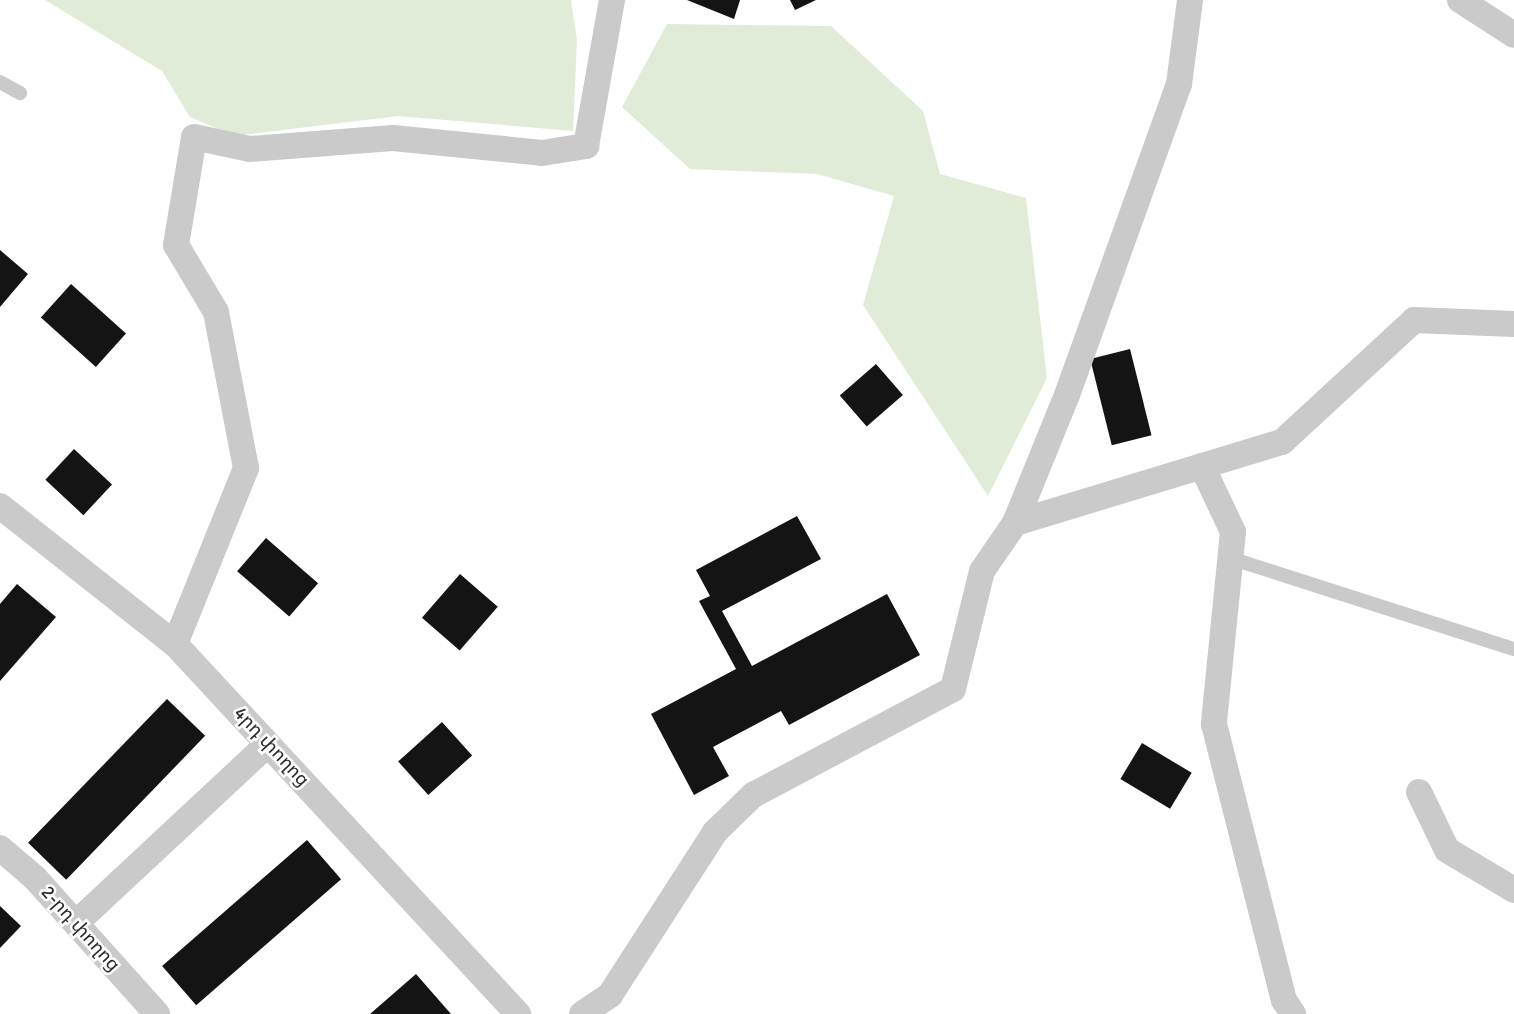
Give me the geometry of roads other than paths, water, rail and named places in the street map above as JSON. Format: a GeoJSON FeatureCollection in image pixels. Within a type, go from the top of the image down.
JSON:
{"type":"FeatureCollection","features":[{"type":"Feature","properties":{"kind":"street"},"geometry":{"type":"LineString","coordinates":[[175,644],[246,468],[216,312],[176,244],[194,137],[250,149],[393,138],[542,153],[586,146],[612,0]]}},
{"type":"Feature","properties":{"kind":"street"},"geometry":{"type":"LineString","coordinates":[[582,1014],[610,995],[715,832],[753,795],[953,689],[982,571],[1015,523],[1067,395],[1179,84],[1190,0]]}},
{"type":"Feature","properties":{"kind":"street"},"geometry":{"type":"LineString","coordinates":[[1460,0],[1514,35]]}},
{"type":"Feature","properties":{"kind":"street"},"geometry":{"type":"LineString","coordinates":[[1015,523],[1282,442],[1414,320],[1514,324]]}},
{"type":"Feature","properties":{"kind":"street"},"geometry":{"type":"LineString","coordinates":[[1202,466],[1233,532],[1214,724],[1284,1000],[1293,1014]]}},
{"type":"Feature","properties":{"kind":"street","name":"4րդ փողոց"},"geometry":{"type":"LineString","coordinates":[[0,506],[175,644],[518,1014]]}},
{"type":"Feature","properties":{"kind":"street"},"geometry":{"type":"LineString","coordinates":[[76,923],[268,744]]}},
{"type":"Feature","properties":{"kind":"street"},"geometry":{"type":"LineString","coordinates":[[1419,792],[1447,850],[1514,890]]}},
{"type":"Feature","properties":{"kind":"street","name":"2-րդ փողոց"},"geometry":{"type":"LineString","coordinates":[[0,848],[76,923],[157,1014]]}},
{"type":"Feature","properties":{"kind":"lane"},"geometry":{"type":"LineString","coordinates":[[0,82],[20,93]]}},
{"type":"Feature","properties":{"kind":"lane"},"geometry":{"type":"LineString","coordinates":[[1230,558],[1514,649]]}}]}
